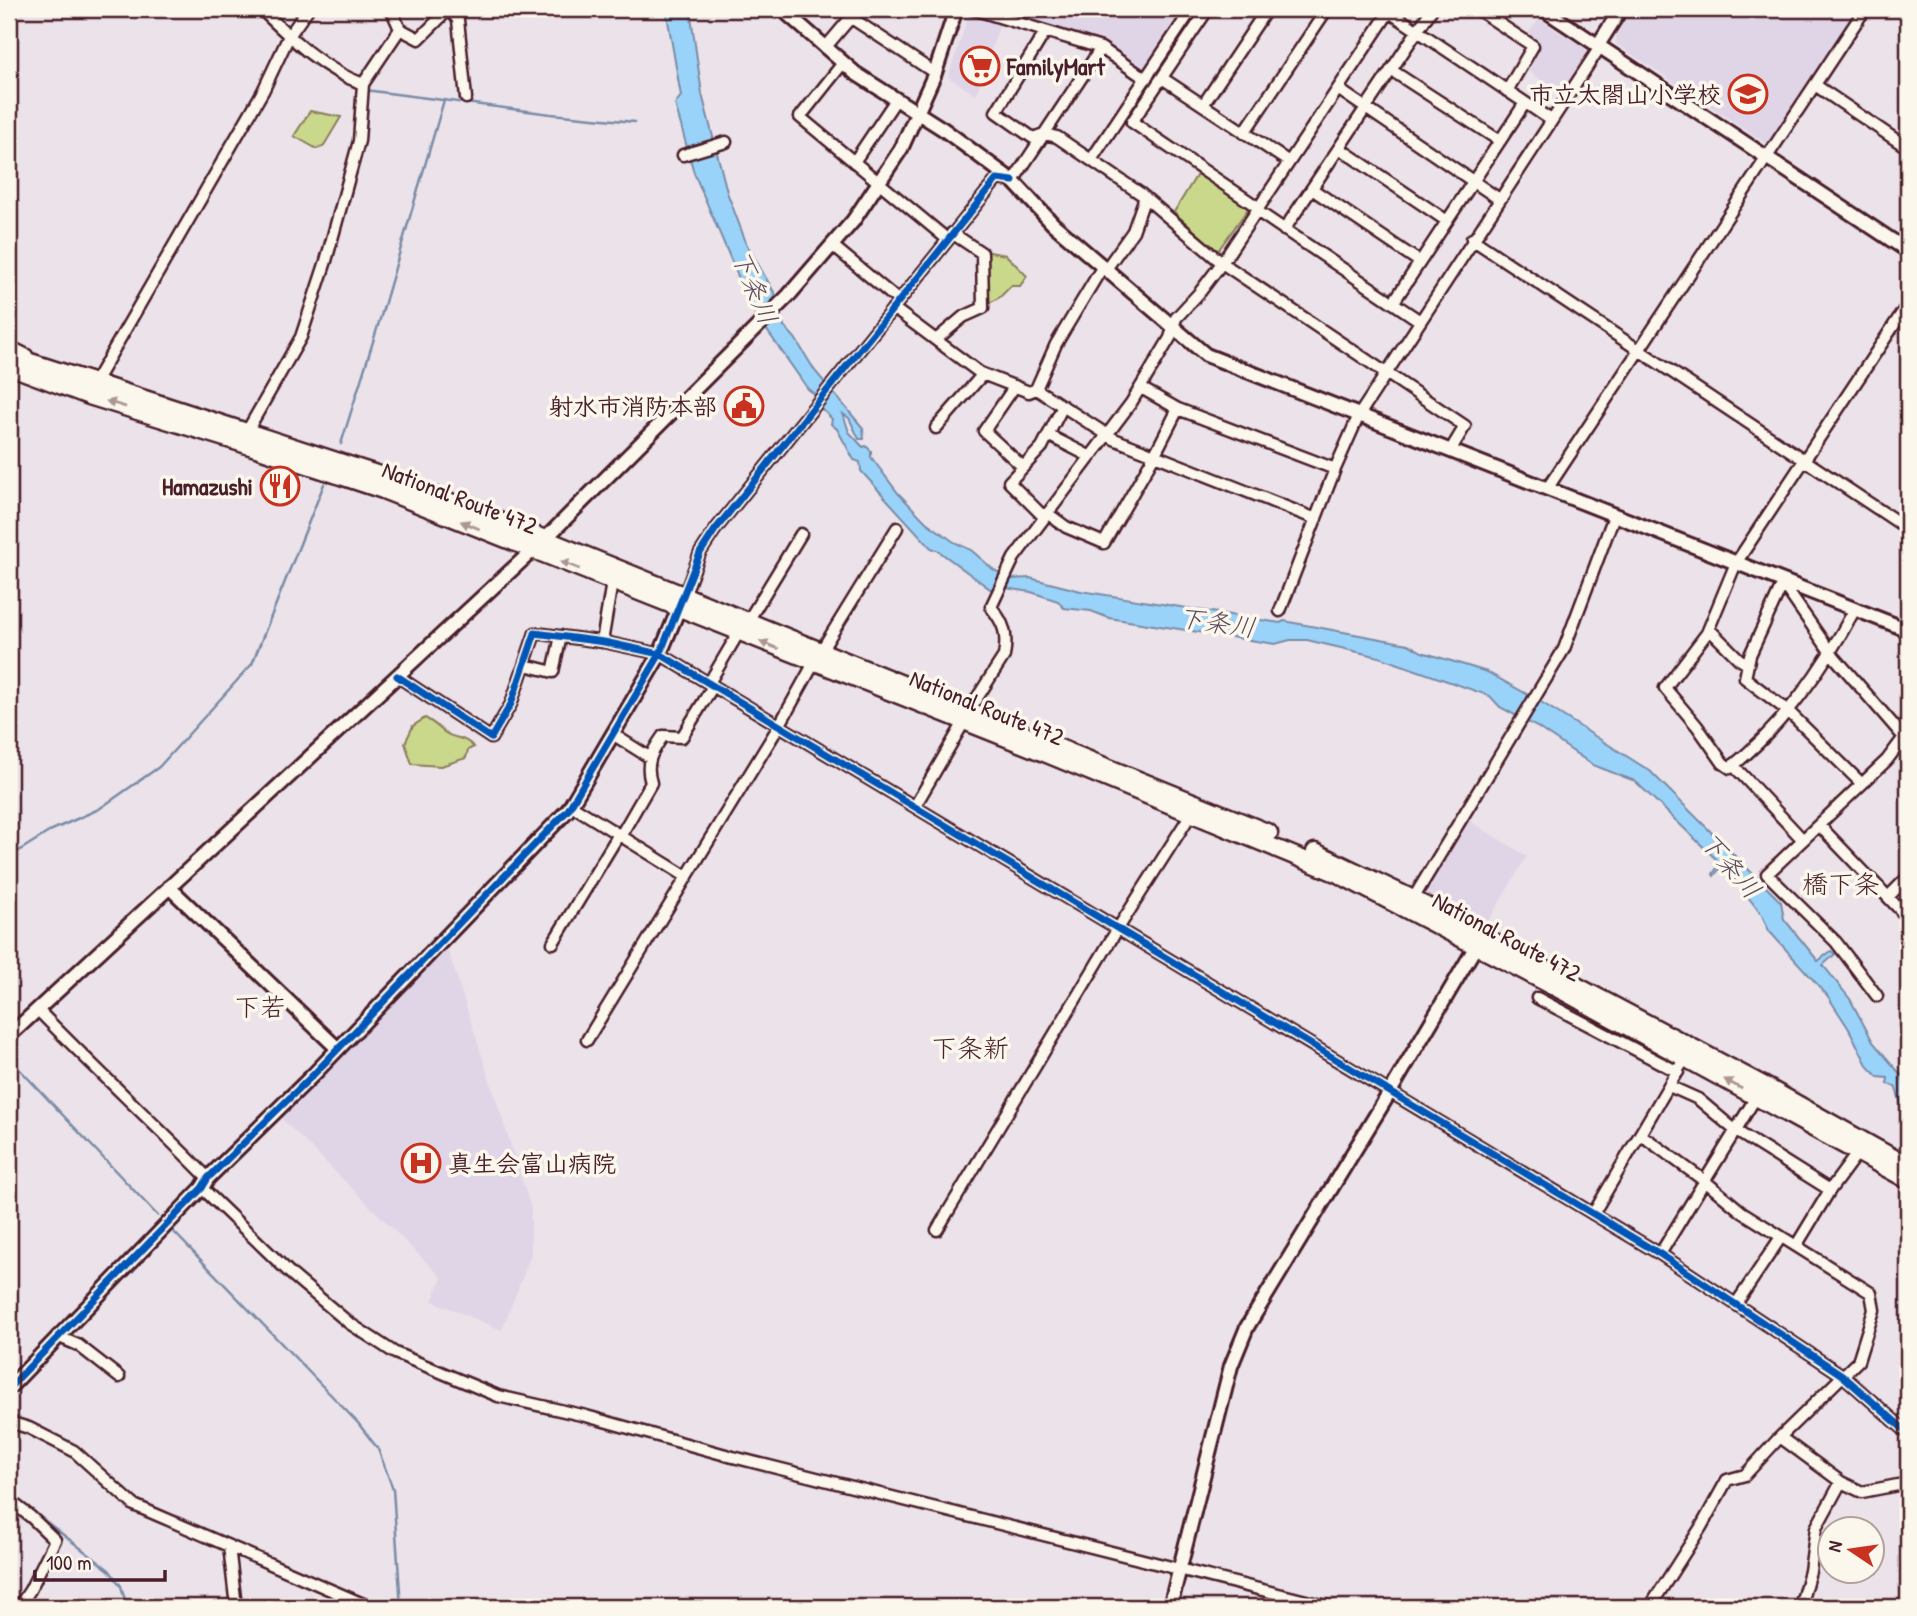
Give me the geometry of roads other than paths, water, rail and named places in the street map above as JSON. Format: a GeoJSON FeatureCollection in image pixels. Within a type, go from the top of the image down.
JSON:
{"type":"FeatureCollection","features":[{"type":"Feature","properties":{"kind":"highway","name":"National Route 472"},"geometry":{"type":"LineString","coordinates":[[9,355],[89,396],[383,490],[539,545],[612,582],[681,602]]}},
{"type":"Feature","properties":{"kind":"highway","name":"National Route 472"},"geometry":{"type":"LineString","coordinates":[[9,366],[95,382],[392,479],[539,545],[966,717],[1336,873],[1476,946],[1681,1065],[1756,1097],[1858,1152],[1877,1155],[1908,1166]]}},
{"type":"Feature","properties":{"kind":"highway","name":"National Route 472"},"geometry":{"type":"LineString","coordinates":[[966,717],[1197,802],[1343,863],[1753,1080],[1877,1155],[1908,1180]]}},
{"type":"Feature","properties":{"kind":"street"},"geometry":{"type":"LineString","coordinates":[[261,9],[289,36],[339,75],[363,83]]}},
{"type":"Feature","properties":{"kind":"street"},"geometry":{"type":"LineString","coordinates":[[95,382],[263,90],[289,36],[308,9]]}},
{"type":"Feature","properties":{"kind":"street"},"geometry":{"type":"LineString","coordinates":[[391,9],[400,29],[419,39],[450,9],[458,20],[466,98]]}},
{"type":"Feature","properties":{"kind":"street"},"geometry":{"type":"LineString","coordinates":[[782,9],[843,63],[895,101],[967,146],[1013,181],[1053,224],[1206,355],[1908,631]]}},
{"type":"Feature","properties":{"kind":"street"},"geometry":{"type":"LineString","coordinates":[[9,1036],[539,545],[789,295],[833,246],[880,183],[901,149],[935,73],[956,9]]}},
{"type":"Feature","properties":{"kind":"street"},"geometry":{"type":"LineString","coordinates":[[973,9],[1101,48],[1146,79]]}},
{"type":"Feature","properties":{"kind":"street"},"geometry":{"type":"LineString","coordinates":[[1005,18],[1012,9]]}},
{"type":"Feature","properties":{"kind":"street"},"geometry":{"type":"LineString","coordinates":[[1091,160],[1192,9]]}},
{"type":"Feature","properties":{"kind":"street"},"geometry":{"type":"LineString","coordinates":[[1208,9],[1132,122],[1284,230],[1420,321]]}},
{"type":"Feature","properties":{"kind":"street"},"geometry":{"type":"LineString","coordinates":[[1203,105],[1268,9]]}},
{"type":"Feature","properties":{"kind":"street"},"geometry":{"type":"LineString","coordinates":[[1244,132],[1327,9]]}},
{"type":"Feature","properties":{"kind":"street"},"geometry":{"type":"LineString","coordinates":[[1284,230],[1432,9]]}},
{"type":"Feature","properties":{"kind":"street"},"geometry":{"type":"LineString","coordinates":[[1477,9],[1533,46],[1507,90]]}},
{"type":"Feature","properties":{"kind":"street"},"geometry":{"type":"LineString","coordinates":[[1543,9],[1908,251]]}},
{"type":"Feature","properties":{"kind":"street"},"geometry":{"type":"LineString","coordinates":[[1280,611],[1359,415],[1621,9]]}},
{"type":"Feature","properties":{"kind":"street"},"geometry":{"type":"LineString","coordinates":[[1547,489],[1866,9]]}},
{"type":"Feature","properties":{"kind":"street"},"geometry":{"type":"LineString","coordinates":[[915,806],[1004,656],[1006,645],[1003,622],[990,607],[1011,562],[1088,456],[1108,435],[1141,387],[1170,338],[1176,318],[1222,263],[1388,10],[1551,120]]}},
{"type":"Feature","properties":{"kind":"street"},"geometry":{"type":"LineString","coordinates":[[824,48],[852,12],[935,73]]}},
{"type":"Feature","properties":{"kind":"street"},"geometry":{"type":"LineString","coordinates":[[246,433],[301,337],[326,261],[359,141],[363,83],[400,29]]}},
{"type":"Feature","properties":{"kind":"street"},"geometry":{"type":"LineString","coordinates":[[1045,32],[996,112],[1033,138],[1044,134],[1057,137],[1145,197],[1222,263],[1465,426],[1450,451]]}},
{"type":"Feature","properties":{"kind":"street"},"geometry":{"type":"LineString","coordinates":[[1013,181],[1101,48]]}},
{"type":"Feature","properties":{"kind":"street"},"geometry":{"type":"LineString","coordinates":[[843,63],[800,117],[950,236],[982,253],[984,308],[963,317],[937,339]]}},
{"type":"Feature","properties":{"kind":"street"},"geometry":{"type":"LineString","coordinates":[[1391,70],[1500,141]]}},
{"type":"Feature","properties":{"kind":"street"},"geometry":{"type":"LineString","coordinates":[[1162,78],[1289,162]]}},
{"type":"Feature","properties":{"kind":"street"},"geometry":{"type":"LineString","coordinates":[[1815,85],[1908,148]]}},
{"type":"Feature","properties":{"kind":"street"},"geometry":{"type":"LineString","coordinates":[[1338,89],[1499,199]]}},
{"type":"Feature","properties":{"kind":"street"},"geometry":{"type":"LineString","coordinates":[[854,162],[895,101]]}},
{"type":"Feature","properties":{"kind":"street"},"geometry":{"type":"LineString","coordinates":[[1393,303],[1525,103]]}},
{"type":"Feature","properties":{"kind":"street"},"geometry":{"type":"LineString","coordinates":[[683,155],[725,143]]}},
{"type":"Feature","properties":{"kind":"street"},"geometry":{"type":"LineString","coordinates":[[1339,148],[1447,221]]}},
{"type":"Feature","properties":{"kind":"street"},"geometry":{"type":"LineString","coordinates":[[9,1388],[571,805],[660,654],[701,553],[715,530],[997,178],[1013,181]]}},
{"type":"Feature","properties":{"kind":"street"},"geometry":{"type":"LineString","coordinates":[[1312,189],[1420,262]]}},
{"type":"Feature","properties":{"kind":"street"},"geometry":{"type":"LineString","coordinates":[[1036,389],[1056,344],[1104,267],[1133,230],[1145,197]]}},
{"type":"Feature","properties":{"kind":"street"},"geometry":{"type":"LineString","coordinates":[[1472,239],[1908,529]]}},
{"type":"Feature","properties":{"kind":"street"},"geometry":{"type":"LineString","coordinates":[[833,246],[896,305],[983,374],[1029,391],[1036,389],[1108,435],[1154,456],[1316,519]]}},
{"type":"Feature","properties":{"kind":"street"},"geometry":{"type":"LineString","coordinates":[[1854,609],[1831,653],[1788,711],[1754,748],[1730,768],[1723,763],[1665,688],[1709,629],[1736,563],[1908,304]]}},
{"type":"Feature","properties":{"kind":"street"},"geometry":{"type":"LineString","coordinates":[[9,346],[42,372]]}},
{"type":"Feature","properties":{"kind":"street"},"geometry":{"type":"LineString","coordinates":[[9,375],[42,372]]}},
{"type":"Feature","properties":{"kind":"street"},"geometry":{"type":"LineString","coordinates":[[936,428],[983,374]]}},
{"type":"Feature","properties":{"kind":"street"},"geometry":{"type":"LineString","coordinates":[[1015,386],[984,431],[1023,467]]}},
{"type":"Feature","properties":{"kind":"street"},"geometry":{"type":"LineString","coordinates":[[1141,387],[1178,409],[1335,469]]}},
{"type":"Feature","properties":{"kind":"street"},"geometry":{"type":"LineString","coordinates":[[1063,406],[1042,447],[1009,482],[1046,515],[1066,527],[1104,543],[1178,409]]}},
{"type":"Feature","properties":{"kind":"street"},"geometry":{"type":"LineString","coordinates":[[1048,435],[1088,456]]}},
{"type":"Feature","properties":{"kind":"street"},"geometry":{"type":"LineString","coordinates":[[1413,899],[1564,649],[1614,516]]}},
{"type":"Feature","properties":{"kind":"street"},"geometry":{"type":"LineString","coordinates":[[587,1040],[897,528]]}},
{"type":"Feature","properties":{"kind":"street"},"geometry":{"type":"LineString","coordinates":[[553,943],[651,783],[647,772],[649,757],[663,736],[682,737],[743,627],[801,534]]}},
{"type":"Feature","properties":{"kind":"street"},"geometry":{"type":"LineString","coordinates":[[602,642],[612,582]]}},
{"type":"Feature","properties":{"kind":"street"},"geometry":{"type":"LineString","coordinates":[[1783,582],[1831,653],[1906,737],[1887,760],[1767,874],[1836,942],[1877,996]]}},
{"type":"Feature","properties":{"kind":"street"},"geometry":{"type":"LineString","coordinates":[[1783,582],[1747,664],[1745,678],[1788,711],[1862,784]]}},
{"type":"Feature","properties":{"kind":"street"},"geometry":{"type":"LineString","coordinates":[[1709,629],[1747,664]]}},
{"type":"Feature","properties":{"kind":"street"},"geometry":{"type":"LineString","coordinates":[[397,676],[491,738],[512,704],[535,633],[602,642],[660,654],[1660,1254],[1842,1375],[1908,1433]]}},
{"type":"Feature","properties":{"kind":"street"},"geometry":{"type":"LineString","coordinates":[[525,665],[553,672],[561,636]]}},
{"type":"Feature","properties":{"kind":"street"},"geometry":{"type":"LineString","coordinates":[[614,735],[649,757]]}},
{"type":"Feature","properties":{"kind":"street"},"geometry":{"type":"LineString","coordinates":[[1733,765],[1803,840]]}},
{"type":"Feature","properties":{"kind":"street"},"geometry":{"type":"LineString","coordinates":[[571,805],[687,877]]}},
{"type":"Feature","properties":{"kind":"street"},"geometry":{"type":"LineString","coordinates":[[937,1230],[1117,930],[1191,814]]}},
{"type":"Feature","properties":{"kind":"street"},"geometry":{"type":"LineString","coordinates":[[1819,825],[1908,918]]}},
{"type":"Feature","properties":{"kind":"street"},"geometry":{"type":"LineString","coordinates":[[1888,897],[1908,877]]}},
{"type":"Feature","properties":{"kind":"street"},"geometry":{"type":"LineString","coordinates":[[169,887],[337,1048]]}},
{"type":"Feature","properties":{"kind":"street"},"geometry":{"type":"LineString","coordinates":[[1170,1607],[1231,1366],[1240,1342],[1476,946]]}},
{"type":"Feature","properties":{"kind":"street"},"geometry":{"type":"LineString","coordinates":[[1537,998],[1681,1065],[1592,1214]]}},
{"type":"Feature","properties":{"kind":"street"},"geometry":{"type":"LineString","coordinates":[[37,1010],[291,1274],[349,1323],[395,1353],[498,1396],[586,1416],[733,1457],[1330,1607]]}},
{"type":"Feature","properties":{"kind":"street"},"geometry":{"type":"LineString","coordinates":[[1669,1086],[1698,1099],[1736,1131],[1830,1190]]}},
{"type":"Feature","properties":{"kind":"street"},"geometry":{"type":"LineString","coordinates":[[1660,1254],[1756,1097]]}},
{"type":"Feature","properties":{"kind":"street"},"geometry":{"type":"LineString","coordinates":[[1640,1134],[1742,1212],[1871,1293],[1874,1310],[1858,1361],[1745,1475],[1727,1480],[1701,1527],[1650,1607]]}},
{"type":"Feature","properties":{"kind":"street"},"geometry":{"type":"LineString","coordinates":[[1796,1246],[1830,1190],[1858,1152]]}},
{"type":"Feature","properties":{"kind":"street"},"geometry":{"type":"LineString","coordinates":[[1736,1304],[1781,1237]]}},
{"type":"Feature","properties":{"kind":"street"},"geometry":{"type":"LineString","coordinates":[[57,1336],[78,1345],[119,1377]]}},
{"type":"Feature","properties":{"kind":"street"},"geometry":{"type":"LineString","coordinates":[[9,1422],[29,1428],[74,1451],[134,1505],[370,1607]]}},
{"type":"Feature","properties":{"kind":"street"},"geometry":{"type":"LineString","coordinates":[[1780,1437],[1841,1482],[1861,1492],[1908,1483]]}},
{"type":"Feature","properties":{"kind":"street"},"geometry":{"type":"LineString","coordinates":[[1800,1607],[1810,1571],[1815,1528],[1841,1482]]}},
{"type":"Feature","properties":{"kind":"street"},"geometry":{"type":"LineString","coordinates":[[9,1500],[55,1540],[19,1607]]}},
{"type":"Feature","properties":{"kind":"street"},"geometry":{"type":"LineString","coordinates":[[229,1546],[236,1607]]}},
{"type":"Feature","properties":{"kind":"water","name":"下条川"},"geometry":{"type":"Polygon","coordinates":[[[666,9],[690,9],[702,94],[727,192],[747,245],[775,294],[784,326],[795,338],[815,371],[863,428],[864,439],[859,439],[849,418],[843,414],[849,432],[863,447],[866,446],[871,451],[871,457],[898,493],[926,522],[1011,579],[1030,578],[1081,591],[1280,623],[1284,621],[1408,644],[1422,652],[1487,672],[1541,702],[1650,771],[1781,902],[1784,919],[1818,961],[1831,951],[1835,954],[1823,965],[1850,999],[1873,1042],[1902,1076],[1907,1092],[1908,1114],[1905,1115],[1895,1086],[1887,1084],[1888,1078],[1878,1077],[1868,1067],[1849,1029],[1827,995],[1769,931],[1762,915],[1726,869],[1721,867],[1714,876],[1720,863],[1635,781],[1593,765],[1537,727],[1500,707],[1490,696],[1379,657],[1307,640],[1290,640],[1275,644],[1109,618],[1091,611],[1064,608],[1058,601],[1031,592],[1006,588],[990,589],[931,548],[861,471],[860,462],[854,460],[837,429],[831,424],[832,419],[818,405],[817,396],[808,389],[752,309],[694,173],[675,104],[681,96],[666,9]]]}},
{"type":"Feature","properties":{"kind":"waterway"},"geometry":{"type":"LineString","coordinates":[[253,9],[261,16]]}},
{"type":"Feature","properties":{"kind":"waterway"},"geometry":{"type":"LineString","coordinates":[[328,72],[359,88]]}},
{"type":"Feature","properties":{"kind":"waterway"},"geometry":{"type":"LineString","coordinates":[[365,90],[635,122]]}},
{"type":"Feature","properties":{"kind":"waterway"},"geometry":{"type":"LineString","coordinates":[[341,444],[444,100]]}},
{"type":"Feature","properties":{"kind":"waterway"},"geometry":{"type":"LineString","coordinates":[[9,857],[52,830],[99,809],[159,767],[252,664],[324,484]]}},
{"type":"Feature","properties":{"kind":"waterway"},"geometry":{"type":"LineString","coordinates":[[9,1058],[158,1216]]}},
{"type":"Feature","properties":{"kind":"waterway"},"geometry":{"type":"LineString","coordinates":[[171,1229],[358,1423],[378,1449],[393,1489],[401,1607]]}},
{"type":"Feature","properties":{"kind":"waterway"},"geometry":{"type":"LineString","coordinates":[[9,1493],[109,1570],[121,1586],[127,1607]]}},
{"type":"Feature","properties":{"kind":"place","name":"FamilyMart"},"geometry":{"type":"Point","coordinates":[980,66]}},
{"type":"Feature","properties":{"kind":"place","name":"市立太閤山小学校"},"geometry":{"type":"Point","coordinates":[1748,94]}},
{"type":"Feature","properties":{"kind":"place","name":"射水市消防本部"},"geometry":{"type":"Point","coordinates":[744,406]}},
{"type":"Feature","properties":{"kind":"place","name":"Hamazushi"},"geometry":{"type":"Point","coordinates":[280,486]}},
{"type":"Feature","properties":{"kind":"place","name":"真生会富山病院"},"geometry":{"type":"Point","coordinates":[421,1163]}},
{"type":"Feature","properties":{"kind":"district","name":"橋下条"},"geometry":{"type":"Point","coordinates":[1841,883]}},
{"type":"Feature","properties":{"kind":"district","name":"下若"},"geometry":{"type":"Point","coordinates":[260,1006]}},
{"type":"Feature","properties":{"kind":"district","name":"下条新"},"geometry":{"type":"Point","coordinates":[970,1047]}}]}
